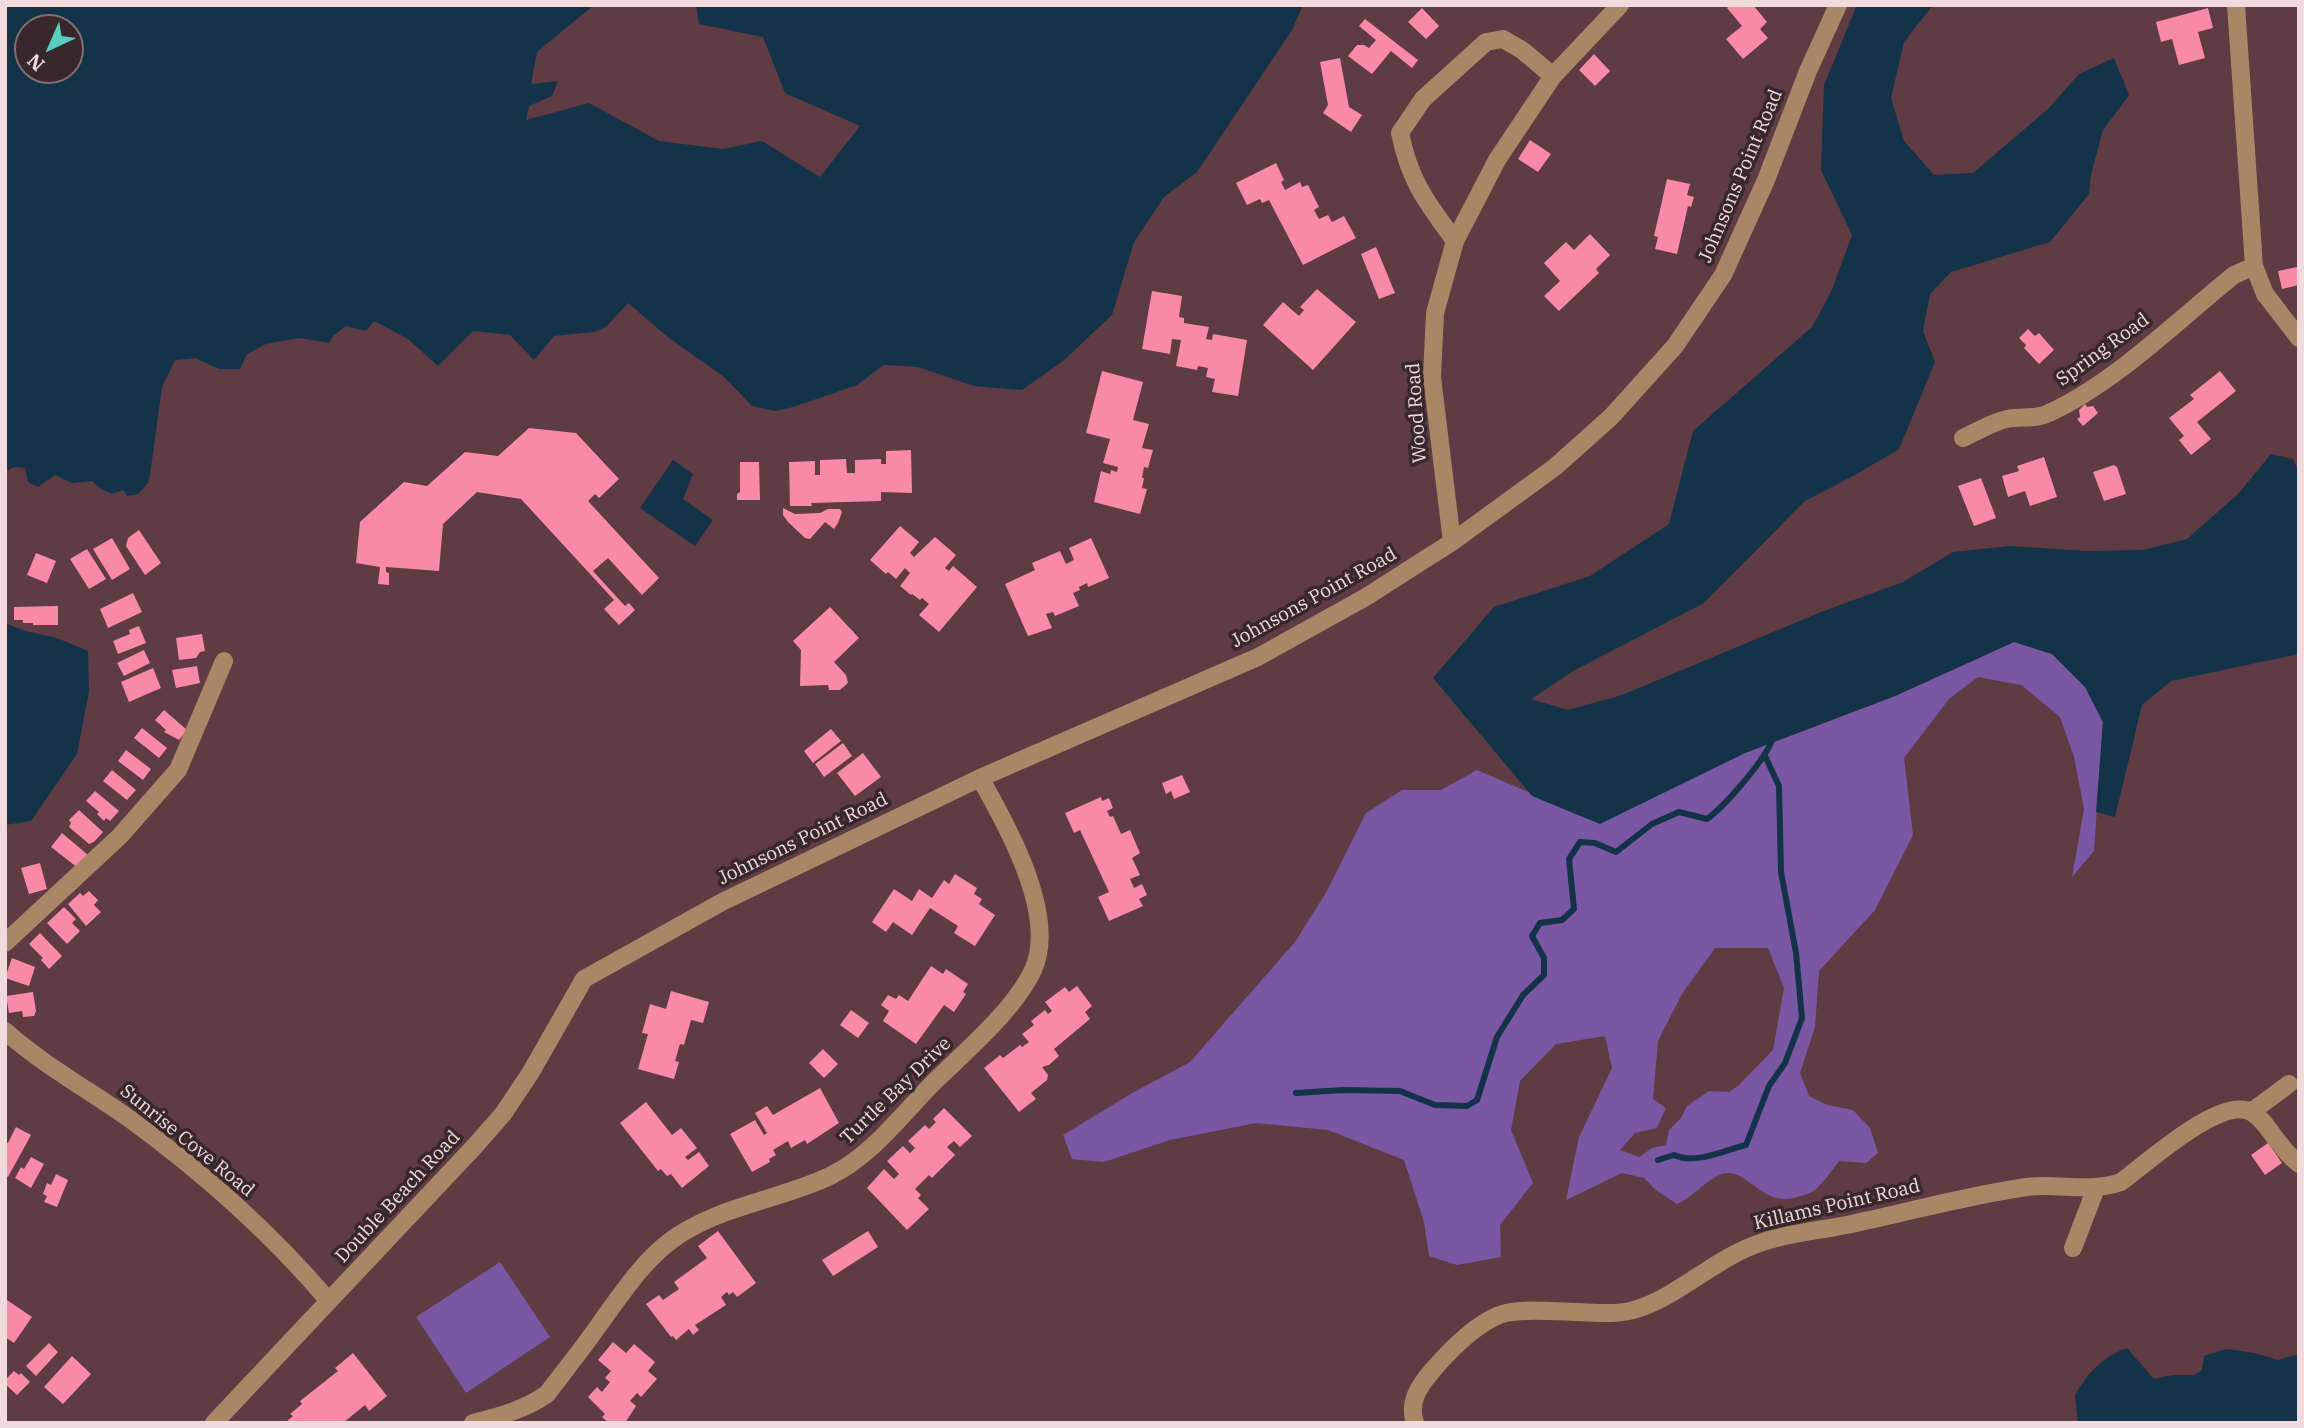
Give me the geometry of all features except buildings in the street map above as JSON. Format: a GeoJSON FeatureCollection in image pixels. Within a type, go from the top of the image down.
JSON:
{"type":"FeatureCollection","features":[{"type":"Feature","properties":{"kind":"street","name":"Wood Road"},"geometry":{"type":"LineString","coordinates":[[1452,542],[1432,377],[1435,313],[1455,241],[1497,160],[1553,76],[1620,5]]}},
{"type":"Feature","properties":{"kind":"street","name":"Johnsons Point Road"},"geometry":{"type":"LineString","coordinates":[[584,979],[722,902],[980,778],[1258,657],[1366,597],[1452,542],[1555,467],[1611,417],[1675,346],[1723,275],[1766,180],[1808,71],[1838,5]]}},
{"type":"Feature","properties":{"kind":"street"},"geometry":{"type":"LineString","coordinates":[[2236,5],[2254,266],[2265,294],[2299,338]]}},
{"type":"Feature","properties":{"kind":"street"},"geometry":{"type":"LineString","coordinates":[[1455,241],[1420,193],[1406,163],[1400,133],[1423,99],[1486,42],[1503,39],[1522,50],[1553,76]]}},
{"type":"Feature","properties":{"kind":"street","name":"Spring Road"},"geometry":{"type":"LineString","coordinates":[[1963,438],[2008,419],[2028,419],[2048,414],[2093,388],[2133,359],[2234,275],[2254,266]]}},
{"type":"Feature","properties":{"kind":"street"},"geometry":{"type":"LineString","coordinates":[[5,943],[120,836],[178,770],[224,661]]}},
{"type":"Feature","properties":{"kind":"street","name":"Turtle Bay Drive"},"geometry":{"type":"LineString","coordinates":[[473,1423],[532,1405],[547,1394],[622,1294],[668,1243],[696,1224],[716,1215],[830,1176],[854,1161],[958,1061],[1022,988],[1033,970],[1041,945],[1036,909],[1023,862],[1003,818],[980,778]]}},
{"type":"Feature","properties":{"kind":"street","name":"Double Beach Road"},"geometry":{"type":"LineString","coordinates":[[214,1423],[503,1114],[531,1072],[584,979]]}},
{"type":"Feature","properties":{"kind":"street","name":"Sunrise Cove Road"},"geometry":{"type":"LineString","coordinates":[[5,1031],[129,1119],[200,1174],[262,1230],[328,1300]]}},
{"type":"Feature","properties":{"kind":"street"},"geometry":{"type":"LineString","coordinates":[[2289,1084],[2251,1112],[2265,1124],[2299,1164]]}},
{"type":"Feature","properties":{"kind":"street","name":"Killams Point Road"},"geometry":{"type":"LineString","coordinates":[[1415,1423],[1412,1412],[1414,1399],[1421,1384],[1443,1358],[1469,1335],[1491,1319],[1505,1313],[1532,1310],[1618,1314],[1640,1308],[1731,1255],[1764,1241],[2013,1189],[2032,1186],[2096,1188],[2121,1182],[2204,1121],[2238,1108],[2251,1112]]}},
{"type":"Feature","properties":{"kind":"street"},"geometry":{"type":"LineString","coordinates":[[2073,1248],[2096,1188]]}},
{"type":"Feature","properties":{"kind":"shaded area"},"geometry":{"type":"Polygon","coordinates":[[[2014,642],[2052,654],[2085,687],[2103,722],[2094,851],[2072,877],[2084,809],[2074,757],[2060,717],[2021,685],[1978,677],[1949,699],[1904,758],[1913,835],[1875,910],[1819,971],[1815,1027],[1800,1073],[1809,1096],[1827,1105],[1853,1110],[1870,1128],[1878,1153],[1866,1163],[1839,1161],[1815,1190],[1787,1199],[1765,1194],[1740,1176],[1731,1173],[1716,1177],[1677,1204],[1657,1191],[1644,1178],[1622,1173],[1566,1200],[1579,1137],[1612,1068],[1605,1036],[1556,1044],[1520,1081],[1511,1130],[1533,1183],[1500,1225],[1501,1257],[1457,1265],[1429,1256],[1424,1222],[1404,1160],[1328,1130],[1256,1123],[1170,1140],[1104,1162],[1072,1159],[1063,1135],[1190,1062],[1295,942],[1327,891],[1366,813],[1402,790],[1441,790],[1477,770],[1600,823],[1745,753],[1895,696],[2014,642]],[[1715,948],[1682,994],[1658,1041],[1653,1099],[1666,1108],[1657,1128],[1635,1133],[1620,1150],[1639,1157],[1652,1148],[1666,1145],[1669,1130],[1681,1118],[1687,1106],[1709,1091],[1729,1092],[1773,1050],[1784,988],[1768,948],[1715,948]]]}},
{"type":"Feature","properties":{"kind":"shaded area"},"geometry":{"type":"Polygon","coordinates":[[[500,1262],[550,1337],[466,1393],[416,1317],[500,1262]]]}},
{"type":"Feature","properties":{"kind":"water"},"geometry":{"type":"Polygon","coordinates":[[[5,5],[594,5],[537,52],[531,84],[558,81],[552,96],[529,106],[526,120],[589,103],[659,141],[723,149],[762,141],[820,177],[860,126],[785,93],[763,37],[699,24],[696,5],[1303,5],[1292,30],[1197,172],[1164,197],[1134,242],[1112,315],[1063,361],[1022,390],[974,386],[918,367],[884,365],[857,385],[775,411],[752,406],[724,377],[669,338],[628,303],[606,327],[594,332],[554,336],[534,360],[510,335],[473,331],[438,366],[408,339],[374,321],[366,331],[346,326],[334,335],[329,343],[299,338],[266,344],[247,354],[240,369],[219,369],[195,358],[175,360],[162,387],[149,482],[138,494],[127,496],[123,490],[112,494],[92,481],[72,483],[55,475],[38,487],[28,482],[25,468],[14,467],[5,472],[5,5]]]}},
{"type":"Feature","properties":{"kind":"water"},"geometry":{"type":"Polygon","coordinates":[[[1857,5],[1933,5],[1904,42],[1891,98],[1904,141],[1934,175],[1973,173],[2048,109],[2079,74],[2114,58],[2129,95],[2103,130],[2091,174],[2089,194],[2050,242],[1951,272],[1930,294],[1923,331],[1935,362],[1899,449],[1805,501],[1704,603],[1573,671],[1531,699],[1568,710],[1622,695],[1821,612],[1903,582],[1953,552],[2010,546],[2087,551],[2143,550],[2187,539],[2238,494],[2271,454],[2293,459],[2299,472],[2299,654],[2171,681],[2142,705],[2115,817],[2096,812],[2103,722],[2085,687],[2052,654],[2014,642],[1895,696],[1745,753],[1600,824],[1532,796],[1433,678],[1494,607],[1590,576],[1669,524],[1693,431],[1812,327],[1831,292],[1852,235],[1821,170],[1824,85],[1857,5]]]}},
{"type":"Feature","properties":{"kind":"water"},"geometry":{"type":"Polygon","coordinates":[[[673,460],[693,474],[683,499],[713,520],[695,546],[640,508],[673,460]]]}},
{"type":"Feature","properties":{"kind":"water"},"geometry":{"type":"Polygon","coordinates":[[[5,623],[25,631],[57,638],[88,651],[89,692],[77,754],[31,821],[5,825],[5,623]]]}},
{"type":"Feature","properties":{"kind":"water"},"geometry":{"type":"Polygon","coordinates":[[[2127,1348],[2154,1379],[2172,1375],[2194,1375],[2202,1370],[2204,1356],[2226,1349],[2278,1360],[2299,1354],[2299,1423],[2078,1423],[2075,1395],[2080,1387],[2103,1361],[2127,1348]]]}},
{"type":"Feature","properties":{"kind":"waterway"},"geometry":{"type":"LineString","coordinates":[[1296,1093],[1400,1091],[1435,1105],[1467,1106],[1477,1100],[1497,1037],[1523,995],[1544,975],[1544,958],[1532,936],[1540,923],[1562,920],[1574,909],[1569,859],[1580,842],[1595,843],[1616,852],[1652,824],[1679,812],[1707,819],[1742,784],[1771,743]]}},
{"type":"Feature","properties":{"kind":"waterway"},"geometry":{"type":"LineString","coordinates":[[1658,1160],[1674,1155],[1701,1158],[1746,1145],[1769,1086],[1785,1063],[1802,1018],[1796,953],[1781,872],[1779,786],[1765,756]]}}]}
